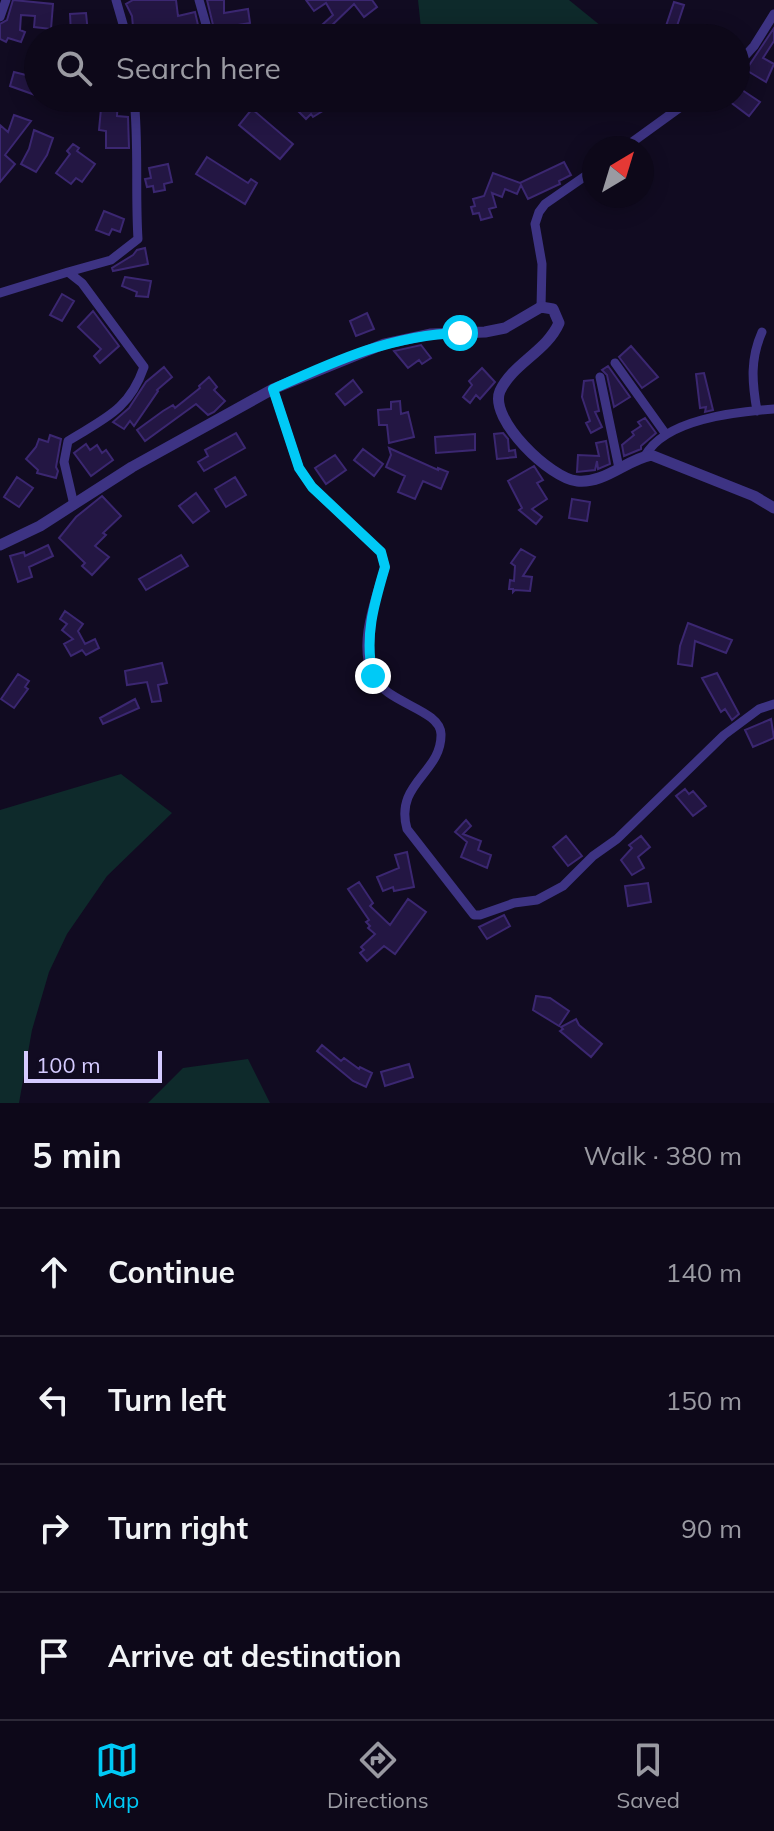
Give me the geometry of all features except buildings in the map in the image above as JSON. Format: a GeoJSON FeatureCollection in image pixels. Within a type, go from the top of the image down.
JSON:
{"type":"FeatureCollection","features":[{"type":"Feature","properties":{"kind":"street"},"geometry":{"type":"LineString","coordinates":[[0,17],[6,0]]}},
{"type":"Feature","properties":{"kind":"street"},"geometry":{"type":"LineString","coordinates":[[116,0],[123,24]]}},
{"type":"Feature","properties":{"kind":"street"},"geometry":{"type":"LineString","coordinates":[[199,0],[206,24]]}},
{"type":"Feature","properties":{"kind":"street"},"geometry":{"type":"LineString","coordinates":[[750,50],[774,14]]}},
{"type":"Feature","properties":{"kind":"street"},"geometry":{"type":"LineString","coordinates":[[0,293],[111,260],[138,239],[135,112]]}},
{"type":"Feature","properties":{"kind":"street"},"geometry":{"type":"LineString","coordinates":[[641,136],[674,112]]}},
{"type":"Feature","properties":{"kind":"street"},"geometry":{"type":"LineString","coordinates":[[541,307],[542,264],[535,224],[545,204],[582,178]]}},
{"type":"Feature","properties":{"kind":"street"},"geometry":{"type":"LineString","coordinates":[[68,272],[82,283],[144,367],[137,387],[124,406],[68,441],[64,462],[74,505]]}},
{"type":"Feature","properties":{"kind":"street"},"geometry":{"type":"LineString","coordinates":[[0,545],[40,526],[132,467],[273,389],[384,344],[430,334],[505,328],[541,307],[553,309],[559,323],[544,344],[507,380],[499,393],[497,405],[502,417],[545,466],[576,482],[592,481],[651,455],[754,496],[774,508]]}},
{"type":"Feature","properties":{"kind":"street"},"geometry":{"type":"LineString","coordinates":[[757,411],[752,363],[762,332]]}},
{"type":"Feature","properties":{"kind":"street"},"geometry":{"type":"LineString","coordinates":[[615,363],[665,433]]}},
{"type":"Feature","properties":{"kind":"street"},"geometry":{"type":"LineString","coordinates":[[600,377],[619,468]]}},
{"type":"Feature","properties":{"kind":"street"},"geometry":{"type":"LineString","coordinates":[[273,389],[299,468],[312,487],[381,552],[385,560],[370,617],[368,641],[373,676],[394,699],[432,717],[440,726],[441,737],[432,761],[408,796],[404,816],[407,829],[474,915],[514,903],[537,900],[563,886],[593,856],[617,839],[724,735],[759,709],[774,704]]}},
{"type":"Feature","properties":{"kind":"street"},"geometry":{"type":"LineString","coordinates":[[645,456],[665,433],[736,412],[774,409]]}},
{"type":"Feature","properties":{"kind":"green space"},"geometry":{"type":"Polygon","coordinates":[[[418,0],[569,0],[599,24],[421,24],[418,0]]]}},
{"type":"Feature","properties":{"kind":"green space"},"geometry":{"type":"Polygon","coordinates":[[[121,774],[172,813],[107,876],[67,934],[49,972],[32,1030],[19,1103],[0,1103],[0,810],[121,774]]]}},
{"type":"Feature","properties":{"kind":"green space"},"geometry":{"type":"Polygon","coordinates":[[[248,1059],[270,1103],[148,1103],[183,1068],[248,1059]]]}},
{"type":"Feature","properties":{"kind":"route"},"geometry":{"type":"LineString","coordinates":[[373,676],[368,641],[370,617],[385,560],[381,552],[312,487],[299,468],[273,389],[384,344],[409,337],[460,333]]}}]}
